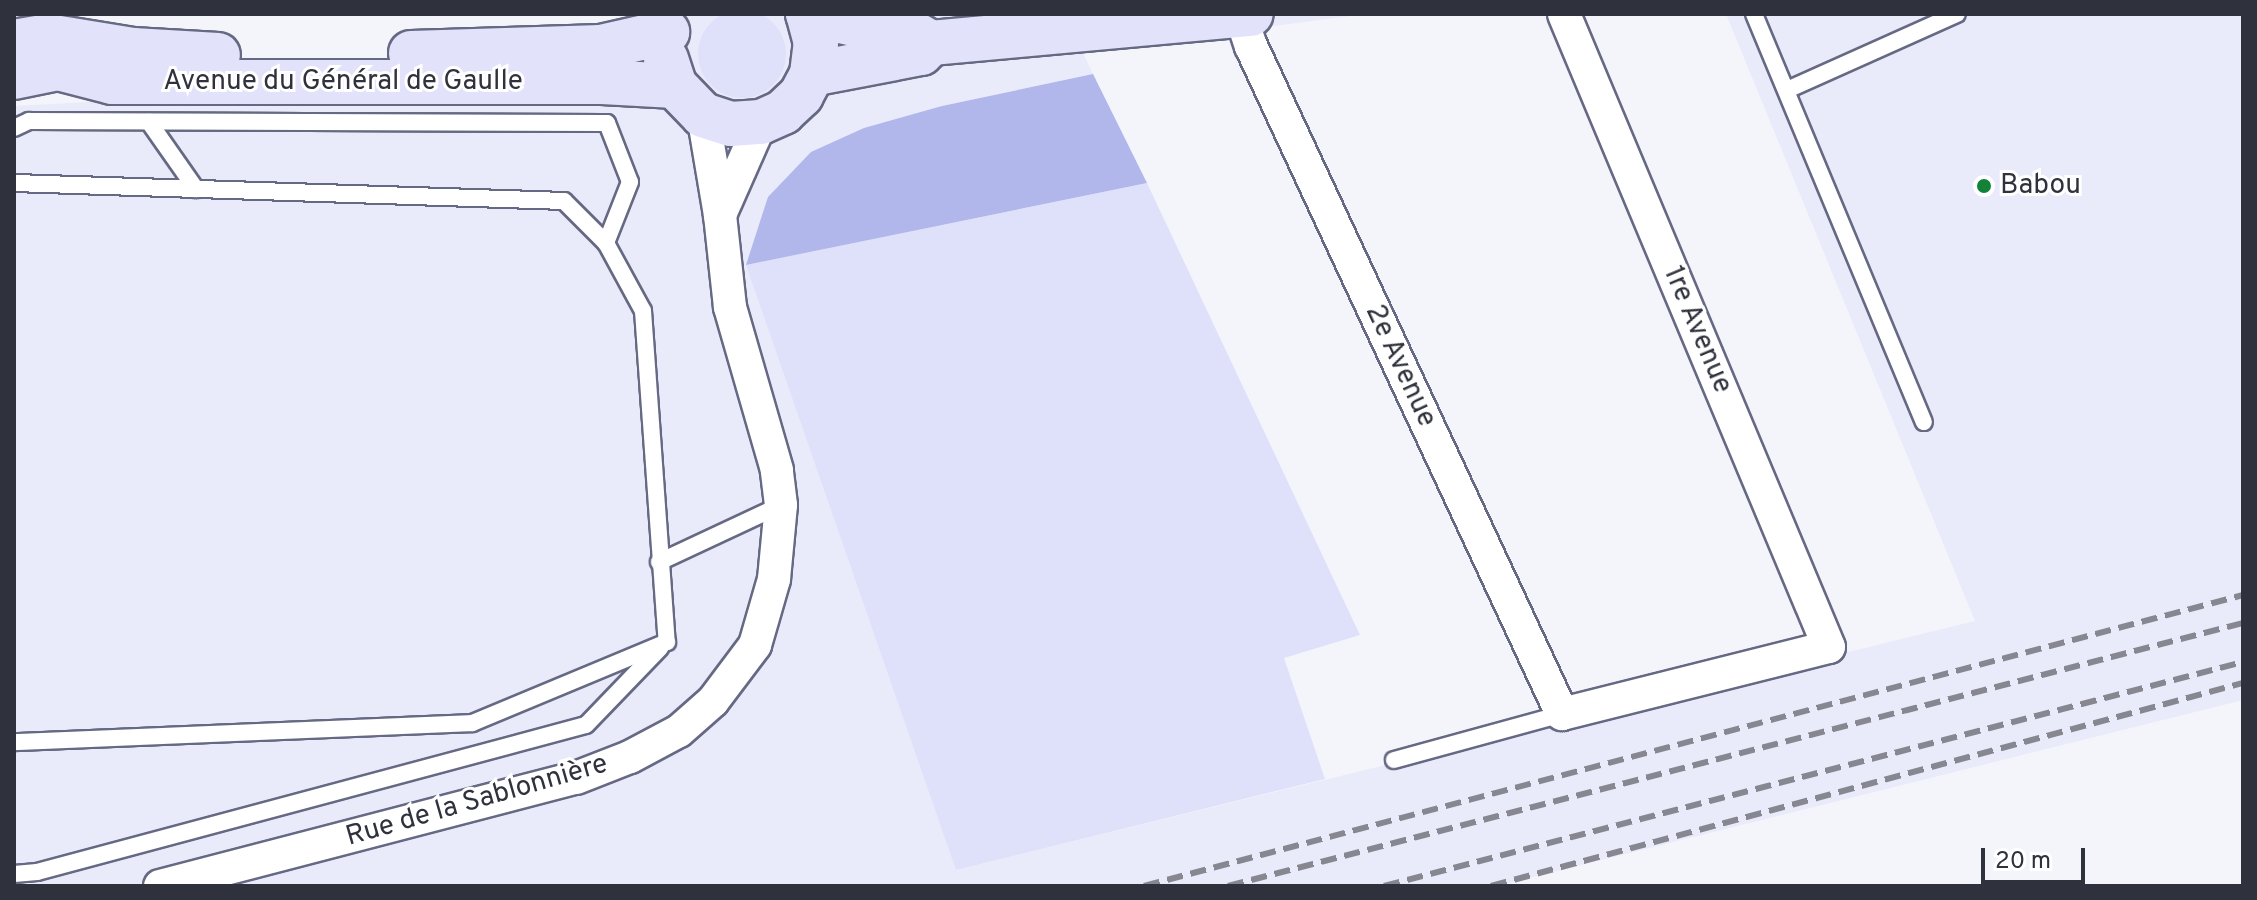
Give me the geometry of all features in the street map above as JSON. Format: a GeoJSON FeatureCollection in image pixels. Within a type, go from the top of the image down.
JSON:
{"type":"FeatureCollection","features":[{"type":"Feature","properties":{"kind":"main road"},"geometry":{"type":"LineString","coordinates":[[761,122],[783,112],[801,95],[812,74],[816,43],[808,14],[867,27],[916,30],[1246,15]]}},
{"type":"Feature","properties":{"kind":"main road"},"geometry":{"type":"LineString","coordinates":[[671,23],[666,59],[689,100]]}},
{"type":"Feature","properties":{"kind":"main road","name":"Avenue du Général de Gaulle"},"geometry":{"type":"LineString","coordinates":[[38,40],[212,55],[446,53],[601,47],[671,23]]}},
{"type":"Feature","properties":{"kind":"main road"},"geometry":{"type":"LineString","coordinates":[[812,74],[921,53],[916,30]]}},
{"type":"Feature","properties":{"kind":"main road","name":"Avenue du Général de Gaulle"},"geometry":{"type":"LineString","coordinates":[[14,77],[38,40]]}},
{"type":"Feature","properties":{"kind":"main road","name":"Avenue du Général de Gaulle"},"geometry":{"type":"LineString","coordinates":[[38,40],[112,82],[602,82],[689,100],[731,124],[761,122]]}},
{"type":"Feature","properties":{"kind":"street","name":"1re Avenue"},"geometry":{"type":"LineString","coordinates":[[1562,714],[1829,647],[1564,14]]}},
{"type":"Feature","properties":{"kind":"street","name":"2e Avenue"},"geometry":{"type":"LineString","coordinates":[[1246,15],[1257,60],[1562,714]]}},
{"type":"Feature","properties":{"kind":"street","name":"Rue de la Sablonnière"},"geometry":{"type":"LineString","coordinates":[[160,886],[576,778],[630,757],[679,731],[713,701],[755,645],[774,579],[781,505],[777,470],[730,307],[720,215],[689,100]]}},
{"type":"Feature","properties":{"kind":"street"},"geometry":{"type":"LineString","coordinates":[[720,215],[761,122]]}},
{"type":"Feature","properties":{"kind":"lane"},"geometry":{"type":"LineString","coordinates":[[1754,14],[1924,422]]}},
{"type":"Feature","properties":{"kind":"lane"},"geometry":{"type":"LineString","coordinates":[[1787,90],[1957,14]]}},
{"type":"Feature","properties":{"kind":"lane"},"geometry":{"type":"LineString","coordinates":[[14,128],[29,121],[607,123],[630,182],[606,243]]}},
{"type":"Feature","properties":{"kind":"lane"},"geometry":{"type":"LineString","coordinates":[[149,122],[196,189]]}},
{"type":"Feature","properties":{"kind":"lane"},"geometry":{"type":"LineString","coordinates":[[14,183],[564,201],[606,243],[643,311],[667,642]]}},
{"type":"Feature","properties":{"kind":"lane"},"geometry":{"type":"LineString","coordinates":[[659,562],[781,505]]}},
{"type":"Feature","properties":{"kind":"lane"},"geometry":{"type":"LineString","coordinates":[[14,742],[472,723],[667,642]]}},
{"type":"Feature","properties":{"kind":"lane"},"geometry":{"type":"LineString","coordinates":[[14,874],[37,872],[586,725],[667,642]]}},
{"type":"Feature","properties":{"kind":"lane"},"geometry":{"type":"LineString","coordinates":[[1394,760],[1562,714]]}},
{"type":"Feature","properties":{"kind":"shaded area"},"geometry":{"type":"Polygon","coordinates":[[[742,10],[759,13],[773,23],[783,37],[786,54],[783,71],[773,85],[759,95],[742,98],[725,95],[711,85],[701,71],[698,54],[701,37],[711,23],[725,13],[742,10]]]}},
{"type":"Feature","properties":{"kind":"shaded area"},"geometry":{"type":"Polygon","coordinates":[[[646,14],[1365,14],[1082,51],[1093,74],[942,106],[956,870],[1975,621],[1726,14],[2243,14],[2243,700],[1497,886],[14,886],[14,106],[610,74],[646,14]]]}},
{"type":"Feature","properties":{"kind":"shaded area"},"geometry":{"type":"Polygon","coordinates":[[[1093,74],[1147,183],[746,265],[768,197],[811,152],[864,128],[942,106],[1093,74]]]}},
{"type":"Feature","properties":{"kind":"shaded area"},"geometry":{"type":"Polygon","coordinates":[[[1147,183],[1360,635],[1284,658],[1325,779],[956,870],[746,265],[1147,183]]]}},
{"type":"Feature","properties":{"kind":"railway"},"geometry":{"type":"LineString","coordinates":[[1144,886],[2243,595]]}},
{"type":"Feature","properties":{"kind":"railway"},"geometry":{"type":"LineString","coordinates":[[1228,886],[2243,623]]}},
{"type":"Feature","properties":{"kind":"railway"},"geometry":{"type":"LineString","coordinates":[[1384,886],[2243,662]]}},
{"type":"Feature","properties":{"kind":"railway"},"geometry":{"type":"LineString","coordinates":[[1491,886],[2243,683]]}},
{"type":"Feature","properties":{"kind":"place","name":"Babou"},"geometry":{"type":"Point","coordinates":[1984,186]}}]}
